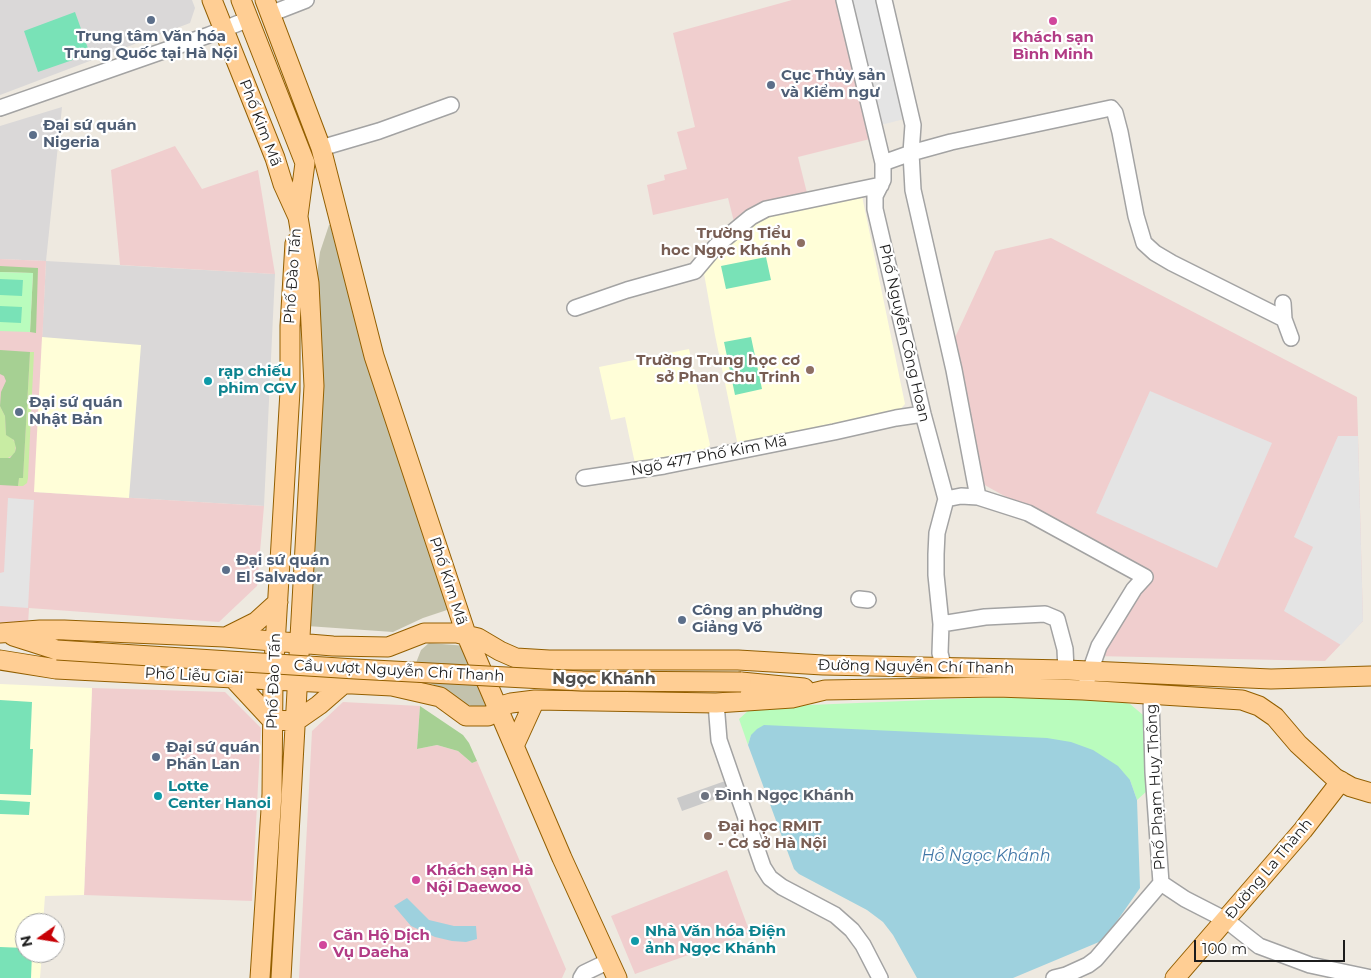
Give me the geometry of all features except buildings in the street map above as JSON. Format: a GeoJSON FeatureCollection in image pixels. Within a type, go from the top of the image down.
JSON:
{"type":"FeatureCollection","features":[{"type":"Feature","properties":{"kind":"main road","name":"Phố Kim Mã"},"geometry":{"type":"LineString","coordinates":[[212,0],[274,158],[282,184],[298,217]]}},
{"type":"Feature","properties":{"kind":"main road","name":"Phố Kim Mã"},"geometry":{"type":"LineString","coordinates":[[241,0],[305,163],[298,217]]}},
{"type":"Feature","properties":{"kind":"main road","name":"Phố Kim Mã"},"geometry":{"type":"LineString","coordinates":[[267,7],[321,148],[374,356],[466,634],[562,858],[613,970]]}},
{"type":"Feature","properties":{"kind":"main road"},"geometry":{"type":"LineString","coordinates":[[298,217],[326,168]]}},
{"type":"Feature","properties":{"kind":"main road","name":"Phố Đào Tấn"},"geometry":{"type":"LineString","coordinates":[[260,973],[272,787],[272,680],[290,391],[292,287],[298,217]]}},
{"type":"Feature","properties":{"kind":"main road","name":"Phố Đào Tấn"},"geometry":{"type":"LineString","coordinates":[[281,974],[314,386],[308,284],[298,217]]}},
{"type":"Feature","properties":{"kind":"main road"},"geometry":{"type":"LineString","coordinates":[[224,637],[246,629],[278,602]]}},
{"type":"Feature","properties":{"kind":"main road"},"geometry":{"type":"LineString","coordinates":[[2,634],[40,630],[224,637],[275,632],[301,634],[332,646],[388,647],[426,633],[466,634]]}},
{"type":"Feature","properties":{"kind":"main road","name":"Cầu vượt Nguyễn Chí Thanh"},"geometry":{"type":"LineString","coordinates":[[2,634],[57,650],[582,681],[741,682],[825,690]]}},
{"type":"Feature","properties":{"kind":"main road","name":"Đường Nguyễn Chí Thanh"},"geometry":{"type":"LineString","coordinates":[[466,634],[478,638],[516,658],[549,660],[738,660],[823,666],[1066,670],[1293,679],[1371,676]]}},
{"type":"Feature","properties":{"kind":"main road"},"geometry":{"type":"LineString","coordinates":[[196,676],[206,660],[198,636]]}},
{"type":"Feature","properties":{"kind":"main road"},"geometry":{"type":"LineString","coordinates":[[388,647],[399,665],[400,675],[392,686]]}},
{"type":"Feature","properties":{"kind":"main road","name":"Cầu vượt Nguyễn Chí Thanh"},"geometry":{"type":"LineString","coordinates":[[3,660],[57,650]]}},
{"type":"Feature","properties":{"kind":"main road","name":"Phố Liễu Giai"},"geometry":{"type":"LineString","coordinates":[[3,660],[56,668],[342,685],[392,686],[440,697],[466,716],[488,716],[494,713],[497,707]]}},
{"type":"Feature","properties":{"kind":"main road"},"geometry":{"type":"LineString","coordinates":[[549,660],[539,669],[537,674],[539,684],[544,692],[555,700]]}},
{"type":"Feature","properties":{"kind":"main road","name":"Cầu vượt Nguyễn Chí Thanh"},"geometry":{"type":"LineString","coordinates":[[741,682],[823,666]]}},
{"type":"Feature","properties":{"kind":"main road"},"geometry":{"type":"LineString","coordinates":[[233,678],[272,720],[296,721],[342,685]]}},
{"type":"Feature","properties":{"kind":"main road"},"geometry":{"type":"LineString","coordinates":[[1242,700],[1244,678]]}},
{"type":"Feature","properties":{"kind":"main road","name":"Đường Nguyễn Chí Thanh"},"geometry":{"type":"LineString","coordinates":[[497,707],[535,700],[716,702],[792,698],[825,690],[997,687],[1242,700],[1259,706],[1275,717],[1298,744],[1323,768],[1341,781],[1371,793]]}},
{"type":"Feature","properties":{"kind":"main road"},"geometry":{"type":"LineString","coordinates":[[514,746],[535,700]]}},
{"type":"Feature","properties":{"kind":"main road","name":"Đường La Thành"},"geometry":{"type":"LineString","coordinates":[[1175,978],[1303,830],[1341,781]]}},
{"type":"Feature","properties":{"kind":"main road"},"geometry":{"type":"LineString","coordinates":[[260,973],[281,974]]}},
{"type":"Feature","properties":{"kind":"street"},"geometry":{"type":"LineString","coordinates":[[267,7],[306,0]]}},
{"type":"Feature","properties":{"kind":"street","name":"Phố Nguyễn Công Hoan"},"geometry":{"type":"LineString","coordinates":[[844,0],[883,163],[884,175],[875,196],[875,210],[923,414],[946,499],[937,534],[936,554],[941,624],[940,653],[944,668]]}},
{"type":"Feature","properties":{"kind":"street"},"geometry":{"type":"LineString","coordinates":[[884,0],[913,125],[911,153],[913,190],[934,275],[978,497]]}},
{"type":"Feature","properties":{"kind":"street"},"geometry":{"type":"LineString","coordinates":[[0,108],[224,30],[249,19]]}},
{"type":"Feature","properties":{"kind":"street"},"geometry":{"type":"LineString","coordinates":[[321,148],[379,131],[451,105]]}},
{"type":"Feature","properties":{"kind":"street"},"geometry":{"type":"LineString","coordinates":[[883,163],[951,142],[1111,108],[1120,132],[1136,216],[1144,243],[1155,254],[1284,319]]}},
{"type":"Feature","properties":{"kind":"street"},"geometry":{"type":"LineString","coordinates":[[575,308],[627,290],[695,271],[716,246],[751,217],[766,209],[881,185]]}},
{"type":"Feature","properties":{"kind":"street"},"geometry":{"type":"LineString","coordinates":[[1283,303],[1284,319],[1292,338]]}},
{"type":"Feature","properties":{"kind":"street","name":"Ngõ 477 Phố Kim Mã"},"geometry":{"type":"LineString","coordinates":[[584,478],[664,466],[923,414]]}},
{"type":"Feature","properties":{"kind":"street"},"geometry":{"type":"LineString","coordinates":[[946,499],[961,496],[978,497],[1028,513],[1145,578],[1138,596],[1094,671],[1087,691]]}},
{"type":"Feature","properties":{"kind":"street"},"geometry":{"type":"LineString","coordinates":[[941,624],[985,617],[1045,614],[1057,619],[1065,649],[1066,670]]}},
{"type":"Feature","properties":{"kind":"street","name":"Phố Phạm Huy Thông"},"geometry":{"type":"LineString","coordinates":[[1054,978],[1066,975],[1088,965],[1096,959],[1161,884],[1153,772],[1151,695]]}},
{"type":"Feature","properties":{"kind":"street"},"geometry":{"type":"LineString","coordinates":[[716,702],[719,740],[763,867],[770,878],[782,887],[836,915],[852,930],[864,945],[880,978]]}},
{"type":"Feature","properties":{"kind":"street"},"geometry":{"type":"LineString","coordinates":[[1161,884],[1226,920],[1258,946],[1310,965],[1371,978]]}},
{"type":"Feature","properties":{"kind":"street"},"geometry":{"type":"LineString","coordinates":[[581,978],[584,973],[613,970]]}},
{"type":"Feature","properties":{"kind":"shaded area"},"geometry":{"type":"Polygon","coordinates":[[[0,0],[192,0],[195,8],[190,23],[0,95],[0,0]]]}},
{"type":"Feature","properties":{"kind":"shaded area","name":"Cục Thủy sản và Kiểm ngư"},"geometry":{"type":"Polygon","coordinates":[[[792,0],[836,0],[870,139],[798,157],[807,193],[735,226],[728,198],[653,215],[647,185],[665,180],[664,175],[687,169],[677,132],[695,127],[673,33],[792,0]]]}},
{"type":"Feature","properties":{"kind":"shaded area"},"geometry":{"type":"Polygon","coordinates":[[[850,0],[877,0],[908,118],[881,125],[850,0]]]}},
{"type":"Feature","properties":{"kind":"shaded area"},"geometry":{"type":"Polygon","coordinates":[[[62,107],[46,261],[0,259],[0,126],[62,107]]]}},
{"type":"Feature","properties":{"kind":"shaded area"},"geometry":{"type":"Polygon","coordinates":[[[175,146],[202,189],[258,170],[275,274],[120,265],[111,170],[175,146]]]}},
{"type":"Feature","properties":{"kind":"shaded area"},"geometry":{"type":"Polygon","coordinates":[[[862,196],[905,404],[897,413],[738,446],[703,268],[758,217],[862,196]]]}},
{"type":"Feature","properties":{"kind":"shaded area"},"geometry":{"type":"Polygon","coordinates":[[[329,225],[336,225],[453,608],[423,618],[393,632],[307,626],[312,312],[320,252],[329,225]]]}},
{"type":"Feature","properties":{"kind":"shaded area"},"geometry":{"type":"Polygon","coordinates":[[[1051,238],[1357,397],[1363,621],[1325,661],[1095,656],[1143,573],[981,483],[952,344],[995,251],[1051,238]]]}},
{"type":"Feature","properties":{"kind":"shaded area"},"geometry":{"type":"Polygon","coordinates":[[[0,259],[46,261],[35,492],[264,506],[257,586],[219,622],[29,608],[28,624],[0,623],[0,259]]]}},
{"type":"Feature","properties":{"kind":"shaded area"},"geometry":{"type":"Polygon","coordinates":[[[46,261],[275,274],[264,506],[34,492],[46,261]]]}},
{"type":"Feature","properties":{"kind":"shaded area"},"geometry":{"type":"Polygon","coordinates":[[[42,337],[141,345],[129,498],[34,492],[42,337]]]}},
{"type":"Feature","properties":{"kind":"shaded area"},"geometry":{"type":"Polygon","coordinates":[[[689,349],[710,445],[706,450],[636,468],[625,417],[611,420],[599,367],[689,349]]]}},
{"type":"Feature","properties":{"kind":"shaded area"},"geometry":{"type":"Polygon","coordinates":[[[1150,391],[1272,443],[1217,568],[1096,513],[1150,391]]]}},
{"type":"Feature","properties":{"kind":"shaded area"},"geometry":{"type":"Polygon","coordinates":[[[1338,436],[1358,436],[1363,621],[1341,645],[1284,611],[1313,547],[1294,537],[1338,436]]]}},
{"type":"Feature","properties":{"kind":"shaded area"},"geometry":{"type":"Polygon","coordinates":[[[8,498],[34,500],[28,608],[0,606],[0,573],[4,572],[8,498]]]}},
{"type":"Feature","properties":{"kind":"shaded area"},"geometry":{"type":"Polygon","coordinates":[[[429,643],[467,646],[494,709],[480,710],[464,703],[419,676],[414,668],[421,650],[429,643]]]}},
{"type":"Feature","properties":{"kind":"shaded area"},"geometry":{"type":"Polygon","coordinates":[[[0,684],[92,688],[84,895],[45,896],[44,913],[15,913],[15,963],[41,963],[40,978],[0,978],[0,684]]]}},
{"type":"Feature","properties":{"kind":"shaded area"},"geometry":{"type":"Polygon","coordinates":[[[92,688],[225,692],[261,728],[252,901],[84,895],[92,688]]]}},
{"type":"Feature","properties":{"kind":"shaded area","name":"Khách sạn Hà Nội Daewoo"},"geometry":{"type":"Polygon","coordinates":[[[343,702],[420,706],[417,749],[437,745],[458,751],[472,763],[477,761],[566,969],[562,978],[299,978],[312,731],[343,702]]]}},
{"type":"Feature","properties":{"kind":"shaded area","name":"Đình Ngọc Khánh"},"geometry":{"type":"Polygon","coordinates":[[[728,780],[732,793],[682,811],[677,798],[728,780]]]}},
{"type":"Feature","properties":{"kind":"shaded area"},"geometry":{"type":"Polygon","coordinates":[[[727,870],[750,933],[635,974],[611,916],[727,870]]]}},
{"type":"Feature","properties":{"kind":"green space"},"geometry":{"type":"Polygon","coordinates":[[[75,12],[90,54],[38,72],[24,31],[75,12]]]}},
{"type":"Feature","properties":{"kind":"green space"},"geometry":{"type":"Polygon","coordinates":[[[766,257],[771,280],[726,289],[721,266],[766,257]]]}},
{"type":"Feature","properties":{"kind":"green space"},"geometry":{"type":"Polygon","coordinates":[[[0,266],[38,268],[36,333],[30,332],[33,273],[0,272],[0,266]]]}},
{"type":"Feature","properties":{"kind":"green space"},"geometry":{"type":"Polygon","coordinates":[[[0,272],[33,273],[30,332],[0,331],[0,272]]]}},
{"type":"Feature","properties":{"kind":"green space"},"geometry":{"type":"Polygon","coordinates":[[[0,279],[23,280],[22,296],[0,295],[0,279]]]}},
{"type":"Feature","properties":{"kind":"green space"},"geometry":{"type":"Polygon","coordinates":[[[0,306],[22,307],[21,323],[0,322],[0,306]]]}},
{"type":"Feature","properties":{"kind":"green space"},"geometry":{"type":"Polygon","coordinates":[[[751,337],[762,389],[735,395],[724,342],[751,337]]]}},
{"type":"Feature","properties":{"kind":"green space"},"geometry":{"type":"Polygon","coordinates":[[[0,350],[30,352],[23,478],[19,478],[18,486],[0,485],[0,458],[10,458],[16,448],[14,440],[6,435],[5,416],[0,406],[1,392],[6,381],[4,376],[0,374],[0,350]]]}},
{"type":"Feature","properties":{"kind":"green space"},"geometry":{"type":"Polygon","coordinates":[[[30,352],[34,352],[28,478],[27,483],[23,486],[18,486],[19,478],[23,478],[30,352]]]}},
{"type":"Feature","properties":{"kind":"green space"},"geometry":{"type":"Polygon","coordinates":[[[0,406],[5,416],[6,435],[12,438],[16,444],[13,455],[6,459],[0,458],[0,406]]]}},
{"type":"Feature","properties":{"kind":"green space"},"geometry":{"type":"Polygon","coordinates":[[[999,697],[1111,699],[1130,704],[1143,715],[1153,730],[1158,781],[1137,800],[1130,780],[751,735],[748,745],[739,719],[749,710],[763,707],[999,697]]]}},
{"type":"Feature","properties":{"kind":"green space"},"geometry":{"type":"Polygon","coordinates":[[[0,700],[32,702],[30,749],[33,749],[31,795],[0,794],[0,700]]]}},
{"type":"Feature","properties":{"kind":"green space"},"geometry":{"type":"Polygon","coordinates":[[[420,706],[463,735],[477,761],[472,763],[458,751],[437,745],[417,749],[420,706]]]}},
{"type":"Feature","properties":{"kind":"green space"},"geometry":{"type":"Polygon","coordinates":[[[0,800],[30,802],[29,815],[0,814],[0,800]]]}},
{"type":"Feature","properties":{"kind":"green space"},"geometry":{"type":"Polygon","coordinates":[[[0,947],[15,948],[15,963],[32,963],[31,978],[0,978],[0,947]]]}},
{"type":"Feature","properties":{"kind":"water","name":"Hồ Ngọc Khánh"},"geometry":{"type":"Polygon","coordinates":[[[764,725],[1047,738],[1071,742],[1093,750],[1118,766],[1130,780],[1137,800],[1140,888],[1108,934],[1099,942],[1013,978],[917,978],[893,935],[883,922],[867,910],[799,874],[794,869],[748,745],[751,735],[764,725]]]}},
{"type":"Feature","properties":{"kind":"water"},"geometry":{"type":"Polygon","coordinates":[[[407,898],[429,920],[454,926],[476,926],[477,939],[466,942],[452,941],[435,937],[411,926],[394,906],[407,898]]]}},
{"type":"Feature","properties":{"kind":"place","name":"Trung tâm Văn hóa Trung Quốc tại Hà Nội"},"geometry":{"type":"Point","coordinates":[151,20]}},
{"type":"Feature","properties":{"kind":"place","name":"Khách sạn Bình Minh"},"geometry":{"type":"Point","coordinates":[1053,21]}},
{"type":"Feature","properties":{"kind":"place","name":"Cục Thủy sản và Kiểm ngư"},"geometry":{"type":"Point","coordinates":[771,85]}},
{"type":"Feature","properties":{"kind":"place","name":"Đại sứ quán Nigeria"},"geometry":{"type":"Point","coordinates":[33,135]}},
{"type":"Feature","properties":{"kind":"place","name":"Trường Tiểu hoc Ngọc Khánh"},"geometry":{"type":"Point","coordinates":[801,243]}},
{"type":"Feature","properties":{"kind":"place","name":"Trường Trung học cơ sở Phan Chu Trinh"},"geometry":{"type":"Point","coordinates":[810,370]}},
{"type":"Feature","properties":{"kind":"place","name":"rạp chiếu phim CGV"},"geometry":{"type":"Point","coordinates":[208,381]}},
{"type":"Feature","properties":{"kind":"place","name":"Đại sứ quán Nhật Bản"},"geometry":{"type":"Point","coordinates":[19,412]}},
{"type":"Feature","properties":{"kind":"place","name":"Đại sứ quán El Salvador"},"geometry":{"type":"Point","coordinates":[226,570]}},
{"type":"Feature","properties":{"kind":"place","name":"Công an phường Giảng Võ"},"geometry":{"type":"Point","coordinates":[682,620]}},
{"type":"Feature","properties":{"kind":"place","name":"Đại sứ quán Phần Lan"},"geometry":{"type":"Point","coordinates":[156,757]}},
{"type":"Feature","properties":{"kind":"place","name":"Lotte Center Hanoi"},"geometry":{"type":"Point","coordinates":[158,796]}},
{"type":"Feature","properties":{"kind":"place","name":"Đình Ngọc Khánh"},"geometry":{"type":"Point","coordinates":[705,796]}},
{"type":"Feature","properties":{"kind":"place","name":"Đại học RMIT - Cơ sở Hà Nội"},"geometry":{"type":"Point","coordinates":[708,836]}},
{"type":"Feature","properties":{"kind":"place","name":"Khách sạn Hà Nội Daewoo"},"geometry":{"type":"Point","coordinates":[416,880]}},
{"type":"Feature","properties":{"kind":"place","name":"Nhà Văn hóa Điện ảnh Ngọc Khánh"},"geometry":{"type":"Point","coordinates":[635,941]}},
{"type":"Feature","properties":{"kind":"place","name":"Căn Hộ Dịch Vụ Daeha"},"geometry":{"type":"Point","coordinates":[323,945]}},
{"type":"Feature","properties":{"kind":"district","name":"Ngọc Khánh"},"geometry":{"type":"Point","coordinates":[604,679]}}]}
